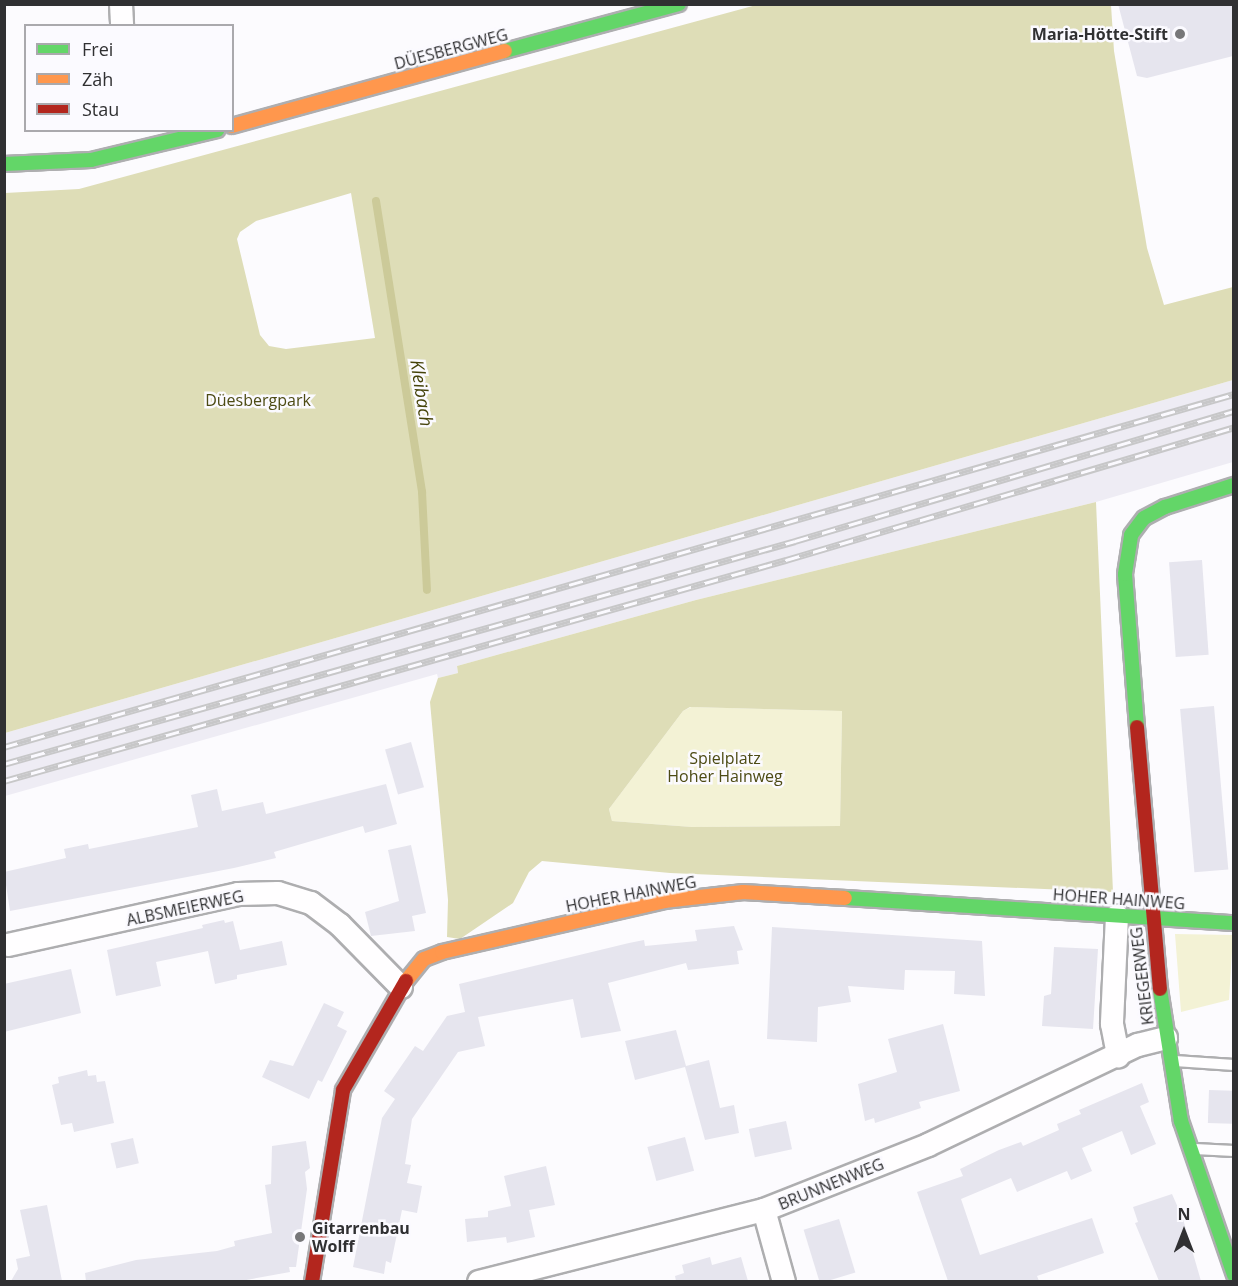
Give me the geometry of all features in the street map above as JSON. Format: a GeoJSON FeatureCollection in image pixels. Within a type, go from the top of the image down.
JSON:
{"type":"FeatureCollection","features":[{"type":"Feature","properties":{"kind":"street"},"geometry":{"type":"LineString","coordinates":[[121,4],[122,24]]}},
{"type":"Feature","properties":{"kind":"street","name":"DÜESBERGWEG"},"geometry":{"type":"LineString","coordinates":[[234,125],[654,8],[679,4]]}},
{"type":"Feature","properties":{"kind":"street"},"geometry":{"type":"LineString","coordinates":[[4,164],[70,163],[130,142],[202,132]]}},
{"type":"Feature","properties":{"kind":"street","name":"KRIEGERWEG"},"geometry":{"type":"LineString","coordinates":[[1233,485],[1165,507],[1144,518],[1131,535],[1125,556],[1151,918],[1166,1038],[1189,1149],[1233,1275]]}},
{"type":"Feature","properties":{"kind":"street","name":"HOHER HAINWEG"},"geometry":{"type":"LineString","coordinates":[[312,1281],[329,1156],[343,1090],[401,987],[424,959],[442,952],[684,897],[743,892],[1233,923]]}},
{"type":"Feature","properties":{"kind":"street","name":"ALBSMEIERWEG"},"geometry":{"type":"LineString","coordinates":[[8,945],[238,894],[278,893],[311,903],[340,925],[401,987]]}},
{"type":"Feature","properties":{"kind":"street"},"geometry":{"type":"LineString","coordinates":[[1117,916],[1112,1024],[1118,1056]]}},
{"type":"Feature","properties":{"kind":"street","name":"BRUNNENWEG"},"geometry":{"type":"LineString","coordinates":[[478,1281],[764,1210],[928,1145],[1118,1056],[1166,1038]]}},
{"type":"Feature","properties":{"kind":"street"},"geometry":{"type":"LineString","coordinates":[[764,1210],[784,1281]]}},
{"type":"Feature","properties":{"kind":"lane"},"geometry":{"type":"LineString","coordinates":[[1171,1061],[1233,1065]]}},
{"type":"Feature","properties":{"kind":"lane"},"geometry":{"type":"LineString","coordinates":[[1189,1149],[1233,1151]]}},
{"type":"Feature","properties":{"kind":"shaded area"},"geometry":{"type":"Polygon","coordinates":[[[1233,380],[1233,462],[1096,502],[696,600],[457,666],[458,673],[438,678],[437,674],[5,796],[5,733],[1233,380]]]}},
{"type":"Feature","properties":{"kind":"green space","name":"Düesbergpark"},"geometry":{"type":"Polygon","coordinates":[[[760,4],[1111,5],[1114,51],[1147,248],[1164,305],[1233,287],[1233,380],[5,733],[5,193],[79,189],[760,4]],[[351,193],[256,221],[240,232],[237,239],[260,335],[269,346],[286,349],[375,338],[351,193]]]}},
{"type":"Feature","properties":{"kind":"green space"},"geometry":{"type":"Polygon","coordinates":[[[1096,502],[1113,892],[670,873],[542,861],[529,872],[513,903],[460,939],[447,937],[448,900],[430,702],[438,678],[458,673],[457,666],[696,600],[1096,502]],[[690,707],[683,711],[609,809],[612,821],[692,827],[840,826],[842,711],[690,707]]]}},
{"type":"Feature","properties":{"kind":"green space","name":"Spielplatz Hoher Hainweg"},"geometry":{"type":"Polygon","coordinates":[[[691,707],[842,711],[840,826],[692,827],[612,821],[609,809],[683,711],[691,707]]]}},
{"type":"Feature","properties":{"kind":"green space"},"geometry":{"type":"Polygon","coordinates":[[[1175,934],[1233,935],[1229,1000],[1181,1012],[1175,934]]]}},
{"type":"Feature","properties":{"kind":"building","name":"Maria-Hötte-Stift"},"geometry":{"type":"Polygon","coordinates":[[[1118,4],[1233,4],[1233,56],[1147,78],[1137,76],[1118,4]]]}},
{"type":"Feature","properties":{"kind":"building"},"geometry":{"type":"Polygon","coordinates":[[[1202,560],[1209,655],[1176,657],[1169,562],[1202,560]]]}},
{"type":"Feature","properties":{"kind":"building"},"geometry":{"type":"Polygon","coordinates":[[[1214,706],[1228,869],[1194,872],[1180,709],[1214,706]]]}},
{"type":"Feature","properties":{"kind":"building"},"geometry":{"type":"Polygon","coordinates":[[[411,742],[424,787],[398,795],[385,749],[411,742]]]}},
{"type":"Feature","properties":{"kind":"building"},"geometry":{"type":"Polygon","coordinates":[[[386,784],[397,824],[365,833],[363,826],[274,852],[276,858],[234,868],[10,911],[4,872],[66,858],[64,849],[88,844],[89,849],[198,827],[191,795],[217,789],[222,811],[263,802],[266,814],[386,784]]]}},
{"type":"Feature","properties":{"kind":"building"},"geometry":{"type":"Polygon","coordinates":[[[411,845],[426,913],[412,916],[415,931],[371,936],[365,912],[399,901],[388,850],[411,845]]]}},
{"type":"Feature","properties":{"kind":"building"},"geometry":{"type":"Polygon","coordinates":[[[224,920],[225,923],[233,921],[240,950],[282,941],[287,965],[237,975],[237,979],[215,984],[208,951],[156,962],[161,986],[116,996],[107,950],[203,928],[202,925],[224,920]]]}},
{"type":"Feature","properties":{"kind":"building"},"geometry":{"type":"Polygon","coordinates":[[[734,926],[743,950],[737,951],[739,964],[688,970],[686,963],[608,983],[621,1031],[581,1038],[573,999],[478,1017],[485,1046],[458,1052],[412,1119],[405,1164],[411,1165],[407,1183],[422,1186],[417,1213],[402,1210],[391,1263],[386,1261],[384,1274],[353,1267],[382,1118],[395,1099],[384,1091],[415,1046],[423,1051],[447,1016],[465,1012],[459,984],[644,940],[645,946],[697,941],[695,930],[734,926]]]}},
{"type":"Feature","properties":{"kind":"building"},"geometry":{"type":"Polygon","coordinates":[[[772,927],[982,941],[985,996],[954,994],[955,971],[905,970],[904,990],[848,986],[851,1002],[818,1007],[817,1042],[767,1039],[772,927]]]}},
{"type":"Feature","properties":{"kind":"building"},"geometry":{"type":"Polygon","coordinates":[[[1054,947],[1098,949],[1093,1029],[1042,1026],[1044,996],[1051,994],[1054,947]]]}},
{"type":"Feature","properties":{"kind":"building"},"geometry":{"type":"Polygon","coordinates":[[[71,969],[81,1013],[4,1032],[4,984],[71,969]]]}},
{"type":"Feature","properties":{"kind":"building"},"geometry":{"type":"Polygon","coordinates":[[[324,1003],[344,1012],[337,1026],[347,1031],[322,1082],[318,1080],[309,1099],[262,1077],[270,1060],[293,1066],[324,1003]]]}},
{"type":"Feature","properties":{"kind":"building"},"geometry":{"type":"Polygon","coordinates":[[[943,1024],[960,1091],[919,1102],[921,1108],[875,1123],[874,1118],[865,1121],[858,1084],[897,1072],[888,1039],[943,1024]]]}},
{"type":"Feature","properties":{"kind":"building"},"geometry":{"type":"Polygon","coordinates":[[[676,1030],[686,1066],[709,1060],[720,1108],[734,1105],[739,1133],[705,1140],[685,1067],[635,1080],[625,1041],[676,1030]]]}},
{"type":"Feature","properties":{"kind":"building"},"geometry":{"type":"Polygon","coordinates":[[[87,1070],[88,1076],[96,1075],[97,1082],[105,1081],[114,1123],[74,1132],[72,1123],[61,1125],[52,1085],[59,1083],[58,1077],[87,1070]]]}},
{"type":"Feature","properties":{"kind":"building"},"geometry":{"type":"Polygon","coordinates":[[[1142,1083],[1149,1102],[1140,1106],[1156,1144],[1131,1155],[1122,1131],[1082,1148],[1092,1171],[1071,1180],[1067,1171],[1017,1192],[1011,1178],[961,1199],[980,1255],[1092,1218],[1104,1253],[1037,1276],[1039,1281],[948,1281],[917,1192],[963,1176],[960,1169],[999,1150],[1021,1142],[1023,1146],[1059,1130],[1057,1124],[1081,1114],[1079,1110],[1142,1083]]]}},
{"type":"Feature","properties":{"kind":"building"},"geometry":{"type":"Polygon","coordinates":[[[1209,1090],[1233,1091],[1232,1124],[1208,1123],[1209,1090]]]}},
{"type":"Feature","properties":{"kind":"building"},"geometry":{"type":"Polygon","coordinates":[[[786,1121],[792,1149],[755,1157],[749,1129],[786,1121]]]}},
{"type":"Feature","properties":{"kind":"building"},"geometry":{"type":"Polygon","coordinates":[[[685,1137],[694,1171],[656,1181],[647,1147],[685,1137]]]}},
{"type":"Feature","properties":{"kind":"building"},"geometry":{"type":"Polygon","coordinates":[[[133,1138],[139,1163],[116,1169],[111,1143],[133,1138]]]}},
{"type":"Feature","properties":{"kind":"building"},"geometry":{"type":"Polygon","coordinates":[[[306,1141],[310,1168],[305,1172],[307,1189],[296,1267],[289,1267],[290,1272],[241,1281],[86,1281],[85,1273],[136,1260],[217,1251],[235,1246],[234,1241],[272,1233],[265,1185],[271,1184],[272,1146],[306,1141]]]}},
{"type":"Feature","properties":{"kind":"building"},"geometry":{"type":"Polygon","coordinates":[[[546,1166],[555,1205],[529,1210],[535,1237],[507,1243],[506,1237],[467,1242],[465,1219],[488,1217],[488,1211],[511,1206],[504,1176],[546,1166]]]}},
{"type":"Feature","properties":{"kind":"building"},"geometry":{"type":"Polygon","coordinates":[[[1172,1194],[1183,1219],[1201,1281],[1159,1281],[1135,1223],[1138,1222],[1133,1207],[1172,1194]]]}},
{"type":"Feature","properties":{"kind":"building"},"geometry":{"type":"Polygon","coordinates":[[[47,1205],[62,1281],[11,1281],[18,1269],[16,1259],[30,1256],[20,1210],[47,1205]]]}},
{"type":"Feature","properties":{"kind":"building"},"geometry":{"type":"Polygon","coordinates":[[[839,1219],[855,1273],[820,1282],[804,1230],[839,1219]]]}},
{"type":"Feature","properties":{"kind":"building"},"geometry":{"type":"Polygon","coordinates":[[[710,1257],[712,1265],[741,1257],[748,1281],[676,1281],[675,1276],[684,1273],[682,1265],[710,1257]]]}},
{"type":"Feature","properties":{"kind":"waterway","name":"Kleibach"},"geometry":{"type":"LineString","coordinates":[[376,201],[422,492],[427,590]]}},
{"type":"Feature","properties":{"kind":"railway"},"geometry":{"type":"LineString","coordinates":[[4,747],[1234,394]]}},
{"type":"Feature","properties":{"kind":"railway"},"geometry":{"type":"LineString","coordinates":[[4,764],[795,541],[1234,411]]}},
{"type":"Feature","properties":{"kind":"railway"},"geometry":{"type":"LineString","coordinates":[[4,781],[786,560],[1234,427]]}},
{"type":"Feature","properties":{"kind":"traffic: fast"},"geometry":{"type":"LineString","coordinates":[[505,51],[679,4]]}},
{"type":"Feature","properties":{"kind":"traffic: fast"},"geometry":{"type":"LineString","coordinates":[[4,164],[91,160],[209,132]]}},
{"type":"Feature","properties":{"kind":"traffic: fast"},"geometry":{"type":"LineString","coordinates":[[1137,727],[1125,574],[1131,535],[1144,518],[1165,507],[1234,485]]}},
{"type":"Feature","properties":{"kind":"traffic: fast"},"geometry":{"type":"LineString","coordinates":[[845,898],[1234,923]]}},
{"type":"Feature","properties":{"kind":"traffic: fast"},"geometry":{"type":"LineString","coordinates":[[1160,989],[1181,1121],[1234,1275]]}},
{"type":"Feature","properties":{"kind":"traffic: slow"},"geometry":{"type":"LineString","coordinates":[[234,125],[505,51]]}},
{"type":"Feature","properties":{"kind":"traffic: slow"},"geometry":{"type":"LineString","coordinates":[[406,981],[424,959],[442,952],[664,901],[743,892],[845,898]]}},
{"type":"Feature","properties":{"kind":"traffic: jam"},"geometry":{"type":"LineString","coordinates":[[1137,727],[1160,989]]}},
{"type":"Feature","properties":{"kind":"traffic: jam"},"geometry":{"type":"LineString","coordinates":[[312,1282],[343,1090],[406,981]]}},
{"type":"Feature","properties":{"kind":"place","name":"Maria-Hötte-Stift"},"geometry":{"type":"Point","coordinates":[1180,34]}},
{"type":"Feature","properties":{"kind":"place","name":"Gitarrenbau Wolff"},"geometry":{"type":"Point","coordinates":[300,1237]}}]}
